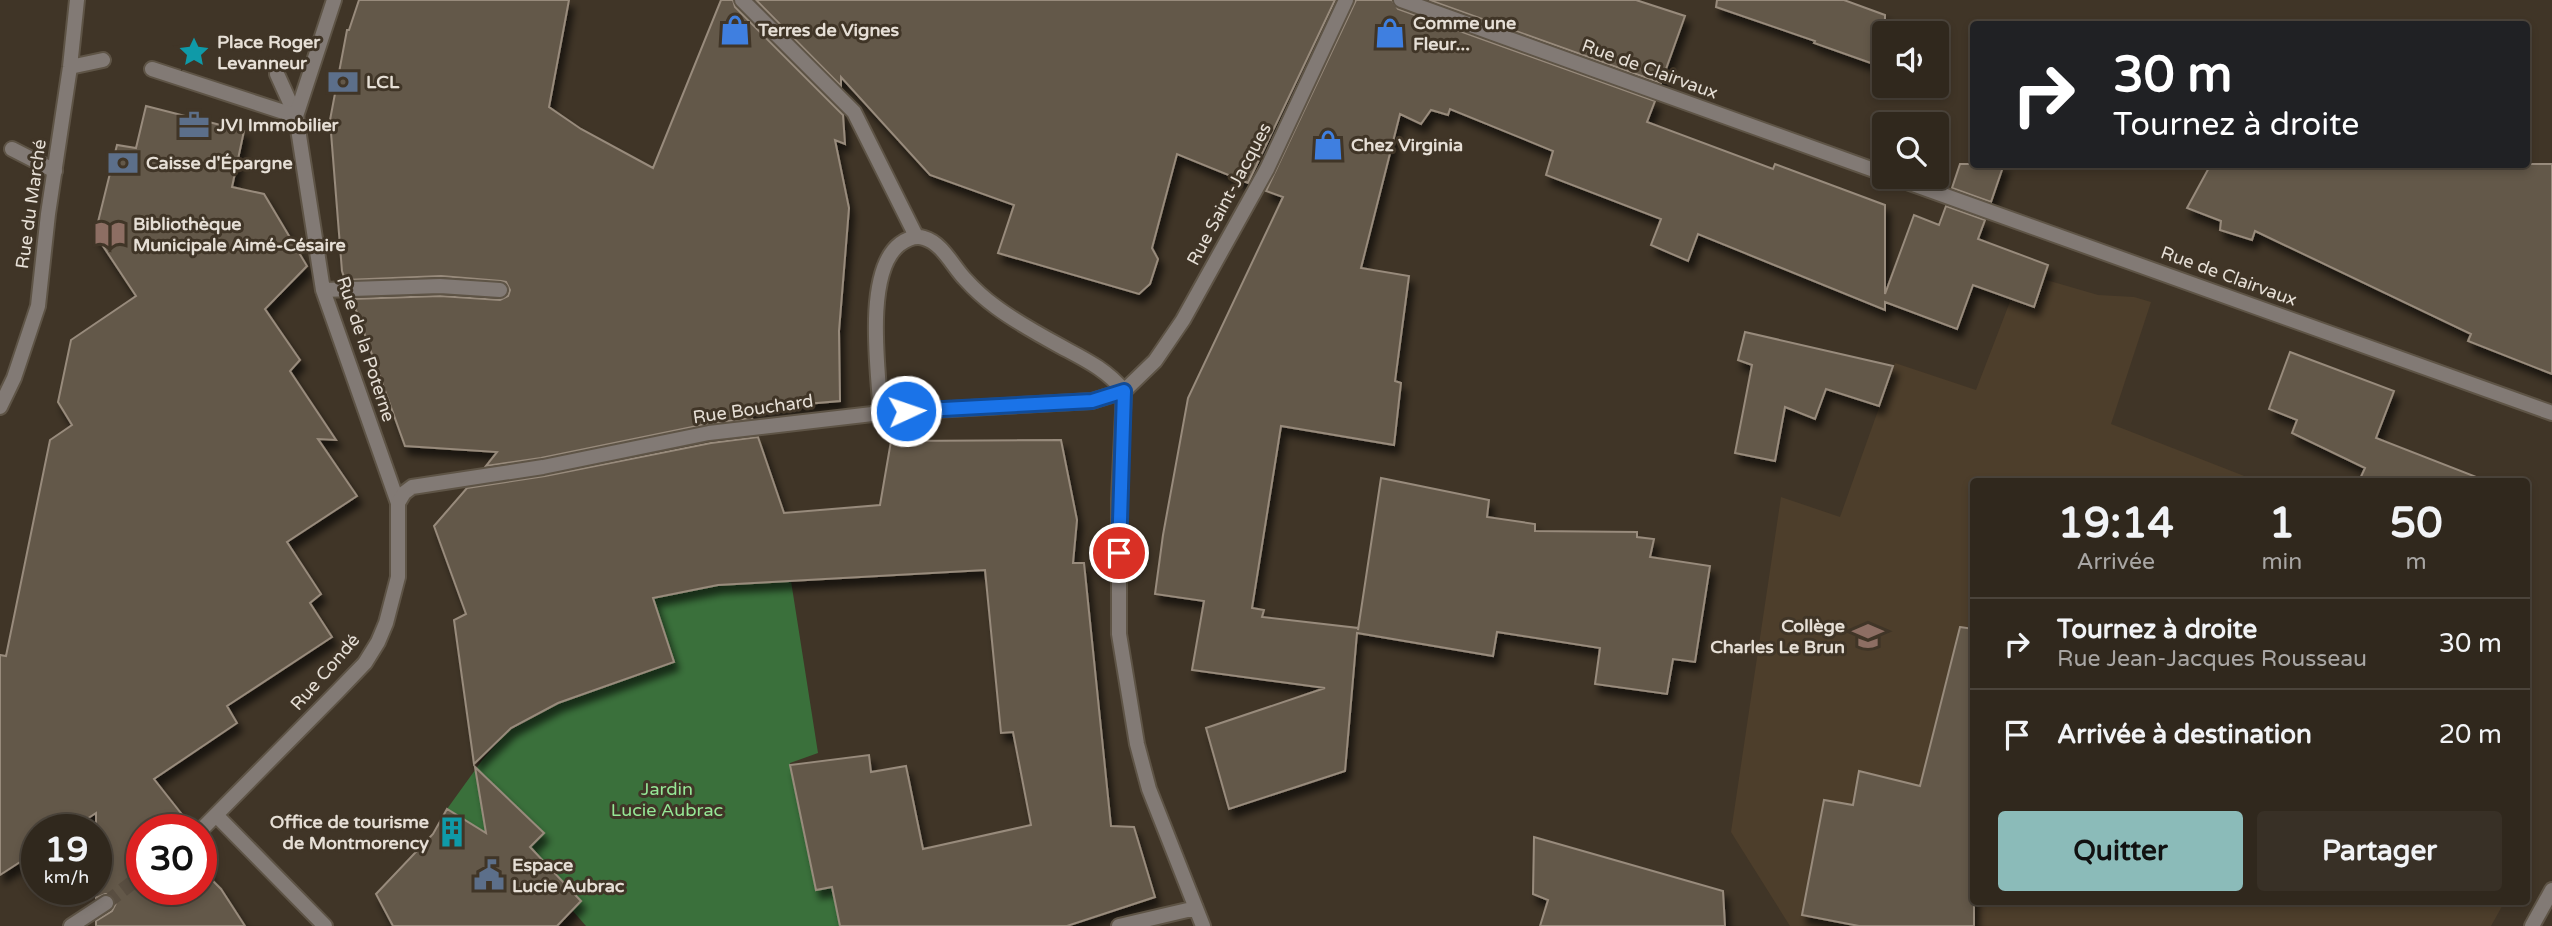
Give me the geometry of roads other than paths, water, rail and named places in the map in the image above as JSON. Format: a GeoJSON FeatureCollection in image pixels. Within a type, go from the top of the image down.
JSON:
{"type":"FeatureCollection","features":[{"type":"Feature","properties":{"kind":"street","name":"Rue du Marché"},"geometry":{"type":"LineString","coordinates":[[0,407],[15,378],[38,306],[77,0]]}},
{"type":"Feature","properties":{"kind":"street","name":"Rue de la Poterne"},"geometry":{"type":"LineString","coordinates":[[334,0],[296,116],[323,290],[398,503]]}},
{"type":"Feature","properties":{"kind":"street"},"geometry":{"type":"LineString","coordinates":[[742,0],[854,112],[916,236]]}},
{"type":"Feature","properties":{"kind":"street","name":"Rue Saint-Jacques"},"geometry":{"type":"LineString","coordinates":[[1124,391],[1154,360],[1193,302],[1267,169],[1346,0]]}},
{"type":"Feature","properties":{"kind":"street","name":"Rue de Clairvaux"},"geometry":{"type":"LineString","coordinates":[[1401,0],[1872,169]]}},
{"type":"Feature","properties":{"kind":"street"},"geometry":{"type":"LineString","coordinates":[[70,67],[103,60]]}},
{"type":"Feature","properties":{"kind":"street"},"geometry":{"type":"LineString","coordinates":[[152,69],[296,116]]}},
{"type":"Feature","properties":{"kind":"street"},"geometry":{"type":"LineString","coordinates":[[277,74],[296,116]]}},
{"type":"Feature","properties":{"kind":"street"},"geometry":{"type":"LineString","coordinates":[[12,149],[55,171]]}},
{"type":"Feature","properties":{"kind":"street","name":"Rue de Clairvaux"},"geometry":{"type":"LineString","coordinates":[[1927,189],[2552,413]]}},
{"type":"Feature","properties":{"kind":"street"},"geometry":{"type":"LineString","coordinates":[[881,412],[875,340],[882,266],[890,251],[916,236],[926,238],[939,247],[964,278],[994,305],[1022,325],[1112,376],[1124,391],[1119,499],[1119,634],[1137,744],[1149,789],[1203,926]]}},
{"type":"Feature","properties":{"kind":"street"},"geometry":{"type":"LineString","coordinates":[[323,290],[440,285],[500,290]]}},
{"type":"Feature","properties":{"kind":"street","name":"Rue Bouchard"},"geometry":{"type":"LineString","coordinates":[[398,503],[404,492],[412,487],[543,467],[709,433],[881,412],[1092,401],[1124,391]]}},
{"type":"Feature","properties":{"kind":"street","name":"Rue Condé"},"geometry":{"type":"LineString","coordinates":[[217,814],[365,663],[378,642],[398,577],[398,503]]}},
{"type":"Feature","properties":{"kind":"street"},"geometry":{"type":"LineString","coordinates":[[217,816],[325,926]]}},
{"type":"Feature","properties":{"kind":"street"},"geometry":{"type":"LineString","coordinates":[[2532,926],[2552,890]]}},
{"type":"Feature","properties":{"kind":"street"},"geometry":{"type":"LineString","coordinates":[[71,926],[103,905]]}},
{"type":"Feature","properties":{"kind":"street"},"geometry":{"type":"LineString","coordinates":[[1119,926],[1196,908]]}},
{"type":"Feature","properties":{"kind":"tunnel"},"geometry":{"type":"LineString","coordinates":[[112,898],[126,887]]}},
{"type":"Feature","properties":{"kind":"place","name":"Terres de Vignes"},"geometry":{"type":"Point","coordinates":[735,30]}},
{"type":"Feature","properties":{"kind":"place","name":"Comme une Fleur..."},"geometry":{"type":"Point","coordinates":[1390,33]}},
{"type":"Feature","properties":{"kind":"place","name":"Place Roger Levanneur"},"geometry":{"type":"Point","coordinates":[194,52]}},
{"type":"Feature","properties":{"kind":"place","name":"LCL"},"geometry":{"type":"Point","coordinates":[343,82]}},
{"type":"Feature","properties":{"kind":"place","name":"JVI Immobilier"},"geometry":{"type":"Point","coordinates":[194,125]}},
{"type":"Feature","properties":{"kind":"place","name":"Chez Virginia"},"geometry":{"type":"Point","coordinates":[1328,145]}},
{"type":"Feature","properties":{"kind":"place","name":"Caisse d'Épargne"},"geometry":{"type":"Point","coordinates":[123,163]}},
{"type":"Feature","properties":{"kind":"place","name":"Bibliothèque Municipale Aimé-Césaire"},"geometry":{"type":"Point","coordinates":[110,234]}},
{"type":"Feature","properties":{"kind":"place","name":"Collège Charles Le Brun"},"geometry":{"type":"Point","coordinates":[1868,636]}},
{"type":"Feature","properties":{"kind":"place","name":"Office de tourisme de Montmorency"},"geometry":{"type":"Point","coordinates":[452,832]}},
{"type":"Feature","properties":{"kind":"place","name":"Espace Lucie Aubrac"},"geometry":{"type":"Point","coordinates":[489,875]}},
{"type":"Feature","properties":{"kind":"park label","name":"Jardin Lucie Aubrac"},"geometry":{"type":"Point","coordinates":[667,799]}}]}
